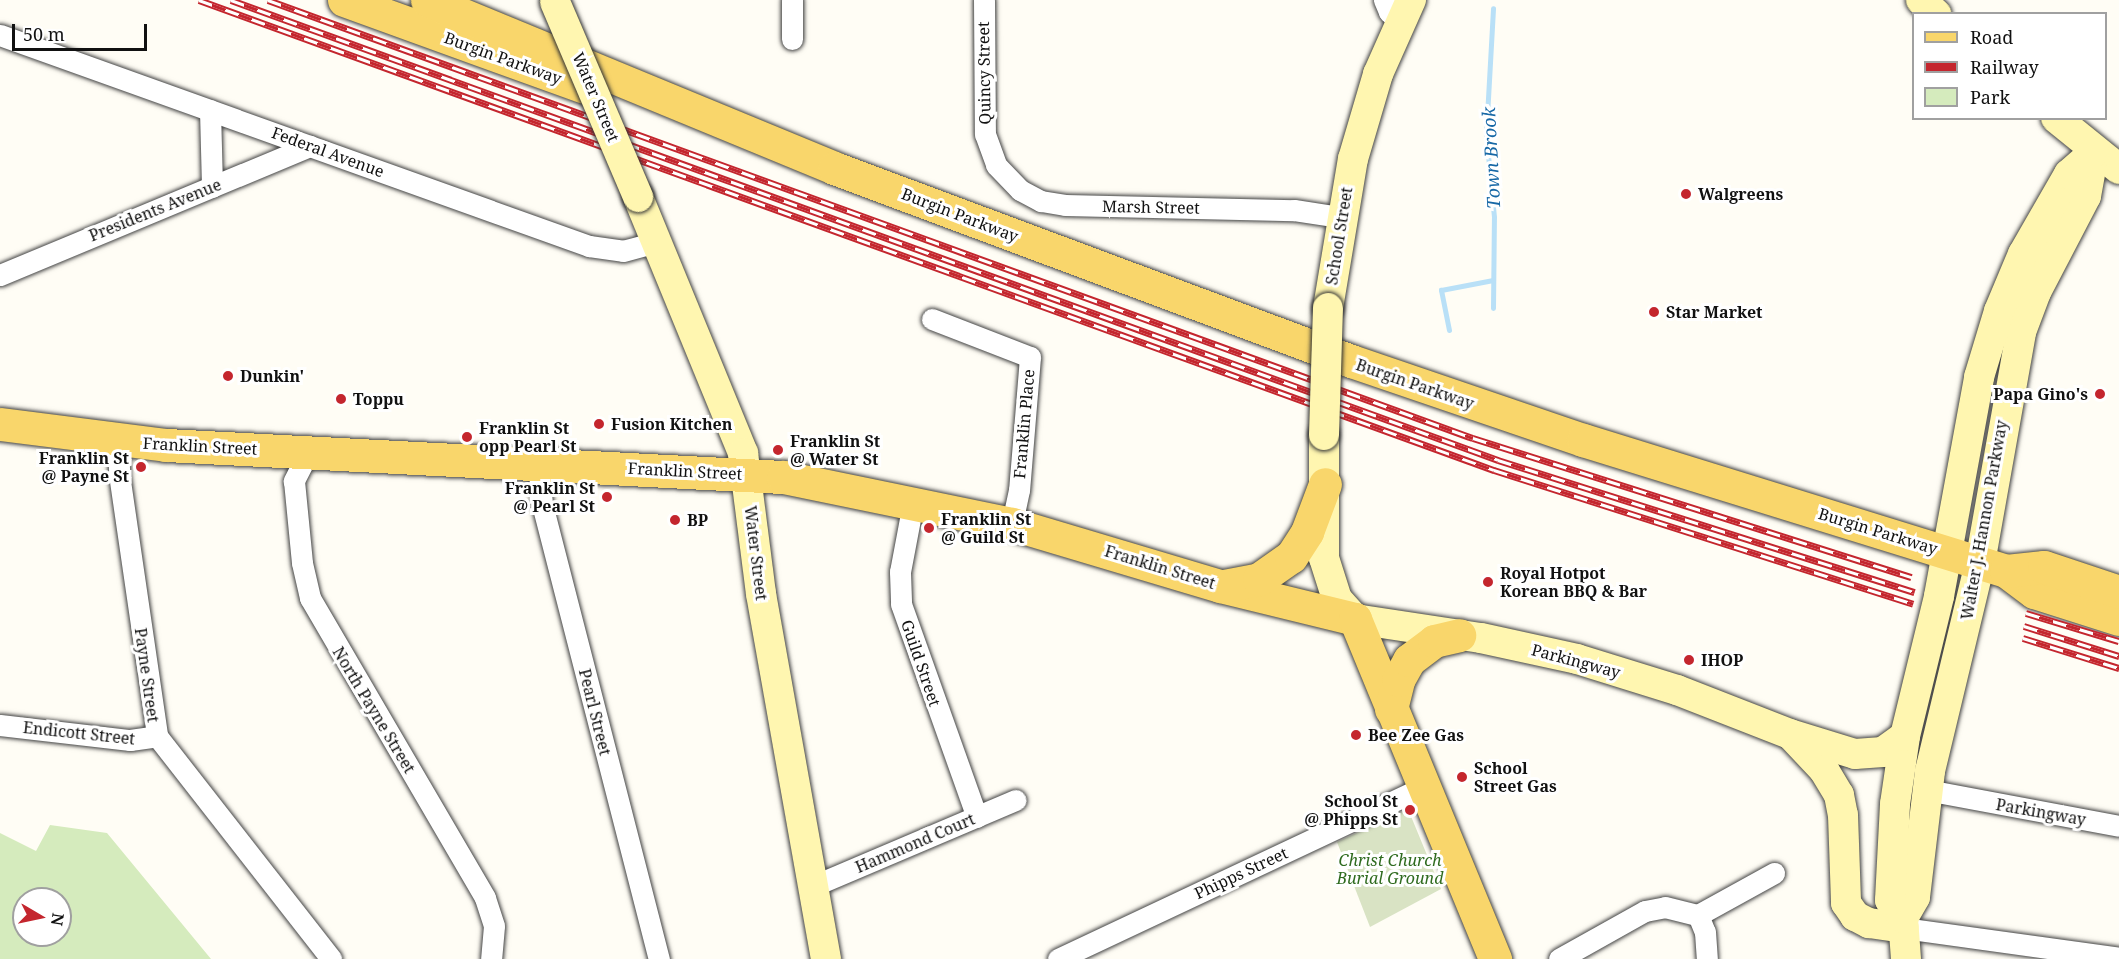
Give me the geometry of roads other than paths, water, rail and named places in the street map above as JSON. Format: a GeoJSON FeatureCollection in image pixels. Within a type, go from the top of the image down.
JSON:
{"type":"FeatureCollection","features":[{"type":"Feature","properties":{"kind":"main road","name":"Burgin Parkway"},"geometry":{"type":"LineString","coordinates":[[344,0],[563,80],[834,168]]}},
{"type":"Feature","properties":{"kind":"main road","name":"Burgin Parkway"},"geometry":{"type":"LineString","coordinates":[[427,0],[834,168],[1419,386],[1583,441],[1993,567],[2034,592],[2119,618]]}},
{"type":"Feature","properties":{"kind":"main road","name":"Franklin Street"},"geometry":{"type":"LineString","coordinates":[[0,424],[118,440],[792,478],[1012,524],[1220,586],[1355,619]]}},
{"type":"Feature","properties":{"kind":"main road"},"geometry":{"type":"LineString","coordinates":[[1220,586],[1258,579],[1292,556],[1307,532],[1325,484]]}},
{"type":"Feature","properties":{"kind":"main road","name":"Burgin Parkway"},"geometry":{"type":"LineString","coordinates":[[1993,567],[2044,567],[2119,592]]}},
{"type":"Feature","properties":{"kind":"main road","name":"School Street"},"geometry":{"type":"LineString","coordinates":[[1355,619],[1495,959]]}},
{"type":"Feature","properties":{"kind":"main road"},"geometry":{"type":"LineString","coordinates":[[1391,709],[1398,680],[1408,660],[1434,641],[1459,634]]}},
{"type":"Feature","properties":{"kind":"street"},"geometry":{"type":"LineString","coordinates":[[792,0],[792,39]]}},
{"type":"Feature","properties":{"kind":"street","name":"Quincy Street"},"geometry":{"type":"LineString","coordinates":[[984,0],[983,109],[987,146]]}},
{"type":"Feature","properties":{"kind":"street"},"geometry":{"type":"LineString","coordinates":[[1921,0],[1934,12]]}},
{"type":"Feature","properties":{"kind":"street","name":"Water Street"},"geometry":{"type":"LineString","coordinates":[[555,1],[734,425],[747,474],[761,594],[826,959]]}},
{"type":"Feature","properties":{"kind":"street","name":"School Street"},"geometry":{"type":"LineString","coordinates":[[1355,619],[1337,599],[1326,568],[1323,546],[1328,309],[1340,217],[1370,99],[1398,7]]}},
{"type":"Feature","properties":{"kind":"street","name":"Federal Avenue"},"geometry":{"type":"LineString","coordinates":[[0,35],[589,246],[623,251],[657,242]]}},
{"type":"Feature","properties":{"kind":"street"},"geometry":{"type":"LineString","coordinates":[[210,110],[212,187]]}},
{"type":"Feature","properties":{"kind":"street"},"geometry":{"type":"LineString","coordinates":[[2058,120],[2094,152],[2119,169]]}},
{"type":"Feature","properties":{"kind":"street","name":"Presidents Avenue"},"geometry":{"type":"LineString","coordinates":[[0,274],[310,146]]}},
{"type":"Feature","properties":{"kind":"street","name":"Marsh Street"},"geometry":{"type":"LineString","coordinates":[[987,146],[996,165],[1011,183],[1030,196],[1052,204],[1294,210],[1340,217]]}},
{"type":"Feature","properties":{"kind":"street","name":"Walter J. Hannon Parkway"},"geometry":{"type":"LineString","coordinates":[[1904,923],[1890,900],[1895,804],[1905,736],[1934,620],[1979,377],[1999,311],[2023,254],[2062,184],[2077,165],[2094,152]]}},
{"type":"Feature","properties":{"kind":"street","name":"Walter J. Hannon Parkway"},"geometry":{"type":"LineString","coordinates":[[1906,959],[1904,923],[1915,897],[1927,790],[1934,752],[1964,632],[1993,567],[2021,332],[2036,292],[2086,196],[2094,152]]}},
{"type":"Feature","properties":{"kind":"street","name":"Franklin Place"},"geometry":{"type":"LineString","coordinates":[[932,319],[1030,357],[1019,490],[1012,524]]}},
{"type":"Feature","properties":{"kind":"street","name":"Payne Street"},"geometry":{"type":"LineString","coordinates":[[118,440],[119,474],[157,736],[331,959]]}},
{"type":"Feature","properties":{"kind":"street","name":"North Payne Street"},"geometry":{"type":"LineString","coordinates":[[309,451],[294,481],[302,563],[310,598],[485,898],[494,926],[491,959]]}},
{"type":"Feature","properties":{"kind":"street","name":"Pearl Street"},"geometry":{"type":"LineString","coordinates":[[538,464],[542,504],[659,959]]}},
{"type":"Feature","properties":{"kind":"street","name":"Guild Street"},"geometry":{"type":"LineString","coordinates":[[912,503],[900,572],[901,604],[977,817]]}},
{"type":"Feature","properties":{"kind":"street","name":"Parkingway"},"geometry":{"type":"LineString","coordinates":[[1355,619],[1459,634],[1600,666],[1704,699],[1790,734],[1841,751],[1871,754],[1892,747],[1905,736]]}},
{"type":"Feature","properties":{"kind":"street","name":"Endicott Street"},"geometry":{"type":"LineString","coordinates":[[0,724],[130,740],[157,736]]}},
{"type":"Feature","properties":{"kind":"street","name":"Parkingway"},"geometry":{"type":"LineString","coordinates":[[1790,734],[1818,762],[1839,795],[1843,815],[1846,903],[1855,916],[1869,923],[1904,923]]}},
{"type":"Feature","properties":{"kind":"street","name":"Phipps Street"},"geometry":{"type":"LineString","coordinates":[[1058,959],[1424,787]]}},
{"type":"Feature","properties":{"kind":"street","name":"Parkingway"},"geometry":{"type":"LineString","coordinates":[[1927,790],[2119,826]]}},
{"type":"Feature","properties":{"kind":"street","name":"Hammond Court"},"geometry":{"type":"LineString","coordinates":[[813,886],[1016,800]]}},
{"type":"Feature","properties":{"kind":"street"},"geometry":{"type":"LineString","coordinates":[[1559,959],[1645,910],[1665,907],[1698,915],[1774,873]]}},
{"type":"Feature","properties":{"kind":"street"},"geometry":{"type":"LineString","coordinates":[[1698,915],[1705,932],[1707,959]]}},
{"type":"Feature","properties":{"kind":"street"},"geometry":{"type":"LineString","coordinates":[[1904,923],[2119,958]]}},
{"type":"Feature","properties":{"kind":"waterway","name":"Town Brook"},"geometry":{"type":"LineString","coordinates":[[1493,8],[1486,134],[1494,217],[1493,308]]}},
{"type":"Feature","properties":{"kind":"waterway"},"geometry":{"type":"LineString","coordinates":[[1449,330],[1441,290],[1493,280]]}},
{"type":"Feature","properties":{"kind":"railway"},"geometry":{"type":"LineString","coordinates":[[199,0],[1494,470],[1913,604]]}},
{"type":"Feature","properties":{"kind":"railway"},"geometry":{"type":"LineString","coordinates":[[231,0],[1498,460],[1915,592]]}},
{"type":"Feature","properties":{"kind":"railway"},"geometry":{"type":"LineString","coordinates":[[268,0],[1473,438],[1912,577]]}},
{"type":"Feature","properties":{"kind":"railway"},"geometry":{"type":"LineString","coordinates":[[2026,613],[2119,641]]}},
{"type":"Feature","properties":{"kind":"railway"},"geometry":{"type":"LineString","coordinates":[[2024,626],[2119,656]]}},
{"type":"Feature","properties":{"kind":"railway"},"geometry":{"type":"LineString","coordinates":[[2023,638],[2119,668]]}},
{"type":"Feature","properties":{"kind":"place","name":"Walgreens"},"geometry":{"type":"Point","coordinates":[1686,194]}},
{"type":"Feature","properties":{"kind":"place","name":"Star Market"},"geometry":{"type":"Point","coordinates":[1654,312]}},
{"type":"Feature","properties":{"kind":"place","name":"Dunkin'"},"geometry":{"type":"Point","coordinates":[228,376]}},
{"type":"Feature","properties":{"kind":"place","name":"Papa Gino's"},"geometry":{"type":"Point","coordinates":[2100,394]}},
{"type":"Feature","properties":{"kind":"place","name":"Toppu"},"geometry":{"type":"Point","coordinates":[341,399]}},
{"type":"Feature","properties":{"kind":"place","name":"Fusion Kitchen"},"geometry":{"type":"Point","coordinates":[599,424]}},
{"type":"Feature","properties":{"kind":"place","name":"Franklin St opp Pearl St"},"geometry":{"type":"Point","coordinates":[467,437]}},
{"type":"Feature","properties":{"kind":"place","name":"Franklin St @ Water St"},"geometry":{"type":"Point","coordinates":[778,450]}},
{"type":"Feature","properties":{"kind":"place","name":"Franklin St @ Payne St"},"geometry":{"type":"Point","coordinates":[141,467]}},
{"type":"Feature","properties":{"kind":"place","name":"Franklin St @ Pearl St"},"geometry":{"type":"Point","coordinates":[607,497]}},
{"type":"Feature","properties":{"kind":"place","name":"BP"},"geometry":{"type":"Point","coordinates":[675,520]}},
{"type":"Feature","properties":{"kind":"place","name":"Franklin St @ Guild St"},"geometry":{"type":"Point","coordinates":[929,528]}},
{"type":"Feature","properties":{"kind":"place","name":"Royal Hotpot Korean BBQ & Bar"},"geometry":{"type":"Point","coordinates":[1488,582]}},
{"type":"Feature","properties":{"kind":"place","name":"IHOP"},"geometry":{"type":"Point","coordinates":[1689,660]}},
{"type":"Feature","properties":{"kind":"place","name":"Bee Zee Gas"},"geometry":{"type":"Point","coordinates":[1356,735]}},
{"type":"Feature","properties":{"kind":"place","name":"School Street Gas"},"geometry":{"type":"Point","coordinates":[1462,777]}},
{"type":"Feature","properties":{"kind":"place","name":"School St @ Phipps St"},"geometry":{"type":"Point","coordinates":[1410,810]}},
{"type":"Feature","properties":{"kind":"park label","name":"Christ Church Burial Ground"},"geometry":{"type":"Point","coordinates":[1390,869]}}]}
